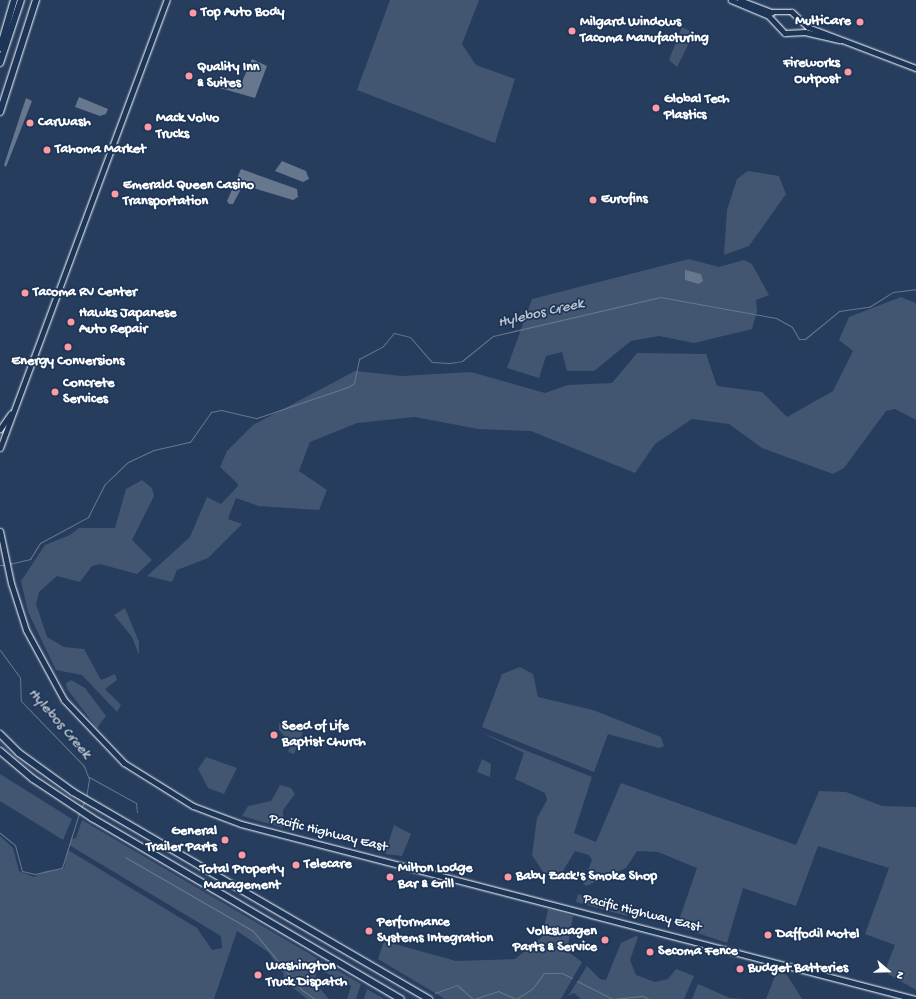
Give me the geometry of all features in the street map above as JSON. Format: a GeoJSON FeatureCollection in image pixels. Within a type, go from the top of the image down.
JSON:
{"type":"FeatureCollection","features":[{"type":"Feature","properties":{"kind":"highway"},"geometry":{"type":"LineString","coordinates":[[0,48],[14,0]]}},
{"type":"Feature","properties":{"kind":"highway"},"geometry":{"type":"LineString","coordinates":[[0,63],[21,0]]}},
{"type":"Feature","properties":{"kind":"highway"},"geometry":{"type":"LineString","coordinates":[[0,112],[38,0]]}},
{"type":"Feature","properties":{"kind":"highway"},"geometry":{"type":"LineString","coordinates":[[0,734],[19,753],[73,792],[429,999]]}},
{"type":"Feature","properties":{"kind":"highway"},"geometry":{"type":"LineString","coordinates":[[0,751],[70,804],[92,818],[401,999]]}},
{"type":"Feature","properties":{"kind":"main road"},"geometry":{"type":"LineString","coordinates":[[0,448],[167,0]]}},
{"type":"Feature","properties":{"kind":"main road"},"geometry":{"type":"LineString","coordinates":[[732,0],[768,16],[785,33],[805,32],[840,40]]}},
{"type":"Feature","properties":{"kind":"main road"},"geometry":{"type":"LineString","coordinates":[[740,0],[772,12],[792,12],[806,26],[916,68]]}},
{"type":"Feature","properties":{"kind":"main road"},"geometry":{"type":"LineString","coordinates":[[0,428],[13,411]]}},
{"type":"Feature","properties":{"kind":"main road","name":"Pacific Highway East"},"geometry":{"type":"LineString","coordinates":[[0,531],[8,575],[22,619],[40,661],[80,720],[128,766],[192,806],[241,824],[915,999]]}},
{"type":"Feature","properties":{"kind":"shaded area"},"geometry":{"type":"Polygon","coordinates":[[[390,0],[479,0],[462,44],[476,65],[515,79],[495,143],[357,90],[390,0]]]}},
{"type":"Feature","properties":{"kind":"shaded area"},"geometry":{"type":"Polygon","coordinates":[[[682,27],[694,33],[677,67],[669,60],[682,27]]]}},
{"type":"Feature","properties":{"kind":"shaded area"},"geometry":{"type":"Polygon","coordinates":[[[252,59],[267,66],[255,98],[220,88],[222,78],[241,84],[252,59]]]}},
{"type":"Feature","properties":{"kind":"shaded area"},"geometry":{"type":"Polygon","coordinates":[[[79,97],[108,109],[106,114],[100,116],[75,107],[79,97]]]}},
{"type":"Feature","properties":{"kind":"shaded area"},"geometry":{"type":"Polygon","coordinates":[[[26,98],[32,101],[6,167],[4,165],[26,98]]]}},
{"type":"Feature","properties":{"kind":"shaded area"},"geometry":{"type":"Polygon","coordinates":[[[282,161],[306,171],[309,179],[303,182],[275,171],[282,161]]]}},
{"type":"Feature","properties":{"kind":"shaded area"},"geometry":{"type":"Polygon","coordinates":[[[241,169],[297,189],[298,197],[293,200],[243,185],[233,204],[229,204],[227,201],[241,169]]]}},
{"type":"Feature","properties":{"kind":"shaded area"},"geometry":{"type":"Polygon","coordinates":[[[748,171],[779,176],[786,194],[749,246],[724,255],[727,210],[737,179],[748,171]]]}},
{"type":"Feature","properties":{"kind":"shaded area"},"geometry":{"type":"Polygon","coordinates":[[[689,259],[719,267],[744,260],[752,264],[769,295],[756,300],[757,311],[752,329],[694,343],[659,336],[631,341],[594,371],[567,371],[562,352],[546,356],[539,378],[507,368],[532,299],[689,259]]]}},
{"type":"Feature","properties":{"kind":"shaded area"},"geometry":{"type":"Polygon","coordinates":[[[685,270],[701,274],[703,281],[699,284],[685,280],[685,270]]]}},
{"type":"Feature","properties":{"kind":"shaded area"},"geometry":{"type":"Polygon","coordinates":[[[901,297],[916,303],[916,420],[895,409],[886,411],[844,468],[833,474],[762,448],[729,424],[692,419],[655,444],[635,473],[531,431],[478,429],[415,417],[357,423],[310,442],[299,471],[327,490],[319,510],[259,506],[236,498],[228,519],[242,524],[208,558],[177,570],[172,582],[147,576],[190,537],[207,497],[221,504],[237,487],[238,484],[220,467],[227,451],[253,425],[355,371],[402,376],[471,372],[545,393],[568,385],[612,383],[637,353],[706,354],[717,386],[762,392],[787,417],[833,391],[853,351],[839,340],[849,317],[901,297]]]}},
{"type":"Feature","properties":{"kind":"shaded area"},"geometry":{"type":"Polygon","coordinates":[[[142,480],[152,488],[154,496],[132,540],[152,560],[137,574],[100,564],[92,566],[80,582],[57,576],[39,592],[36,604],[47,637],[64,647],[84,649],[101,680],[115,674],[117,680],[105,689],[121,705],[117,712],[82,675],[56,670],[28,612],[21,581],[45,545],[70,535],[79,528],[115,528],[126,489],[142,480]]]}},
{"type":"Feature","properties":{"kind":"shaded area"},"geometry":{"type":"Polygon","coordinates":[[[125,608],[139,642],[139,655],[132,637],[114,615],[125,608]]]}},
{"type":"Feature","properties":{"kind":"shaded area"},"geometry":{"type":"Polygon","coordinates":[[[520,667],[533,674],[538,697],[593,710],[661,737],[664,746],[659,748],[608,734],[594,772],[482,727],[502,674],[520,667]]]}},
{"type":"Feature","properties":{"kind":"shaded area"},"geometry":{"type":"Polygon","coordinates":[[[71,680],[85,688],[106,716],[97,728],[67,689],[66,683],[71,680]]]}},
{"type":"Feature","properties":{"kind":"shaded area"},"geometry":{"type":"Polygon","coordinates":[[[279,723],[303,732],[294,754],[288,752],[291,744],[279,730],[279,723]]]}},
{"type":"Feature","properties":{"kind":"shaded area"},"geometry":{"type":"Polygon","coordinates":[[[480,732],[592,777],[574,833],[596,842],[621,783],[796,845],[819,791],[846,792],[882,806],[916,807],[916,990],[888,974],[887,965],[895,945],[865,934],[889,868],[818,846],[796,906],[743,888],[727,943],[677,926],[697,868],[658,852],[637,851],[626,868],[586,886],[583,883],[592,860],[589,855],[575,851],[558,879],[543,872],[532,855],[537,818],[547,800],[545,793],[515,779],[524,753],[480,732]]]}},
{"type":"Feature","properties":{"kind":"shaded area"},"geometry":{"type":"Polygon","coordinates":[[[206,757],[237,768],[224,794],[208,788],[198,769],[206,757]]]}},
{"type":"Feature","properties":{"kind":"shaded area"},"geometry":{"type":"Polygon","coordinates":[[[482,759],[491,764],[490,777],[477,772],[482,759]]]}},
{"type":"Feature","properties":{"kind":"shaded area"},"geometry":{"type":"Polygon","coordinates":[[[0,774],[72,819],[63,840],[0,801],[0,774]]]}},
{"type":"Feature","properties":{"kind":"shaded area"},"geometry":{"type":"Polygon","coordinates":[[[280,785],[291,788],[295,794],[283,810],[283,828],[242,816],[248,806],[271,801],[280,785]]]}},
{"type":"Feature","properties":{"kind":"shaded area"},"geometry":{"type":"Polygon","coordinates":[[[82,820],[361,984],[356,999],[347,999],[351,986],[317,968],[315,983],[329,999],[307,999],[283,980],[284,974],[268,952],[237,931],[214,999],[0,999],[0,836],[13,848],[19,871],[34,877],[45,871],[64,869],[68,850],[197,928],[212,950],[222,948],[221,936],[69,845],[71,839],[76,838],[82,820]]]}},
{"type":"Feature","properties":{"kind":"shaded area"},"geometry":{"type":"Polygon","coordinates":[[[394,825],[411,834],[402,856],[385,854],[394,825]]]}},
{"type":"Feature","properties":{"kind":"shaded area"},"geometry":{"type":"Polygon","coordinates":[[[578,894],[626,912],[627,916],[576,902],[578,894]]]}},
{"type":"Feature","properties":{"kind":"shaded area"},"geometry":{"type":"Polygon","coordinates":[[[548,909],[573,916],[567,951],[582,962],[561,999],[445,999],[378,959],[384,941],[456,961],[515,959],[542,937],[548,909]]]}},
{"type":"Feature","properties":{"kind":"shaded area"},"geometry":{"type":"Polygon","coordinates":[[[636,936],[638,937],[630,960],[636,975],[655,982],[668,979],[676,969],[694,976],[684,999],[581,999],[574,993],[568,996],[587,966],[600,979],[606,980],[621,943],[636,936]]]}},
{"type":"Feature","properties":{"kind":"shaded area"},"geometry":{"type":"Polygon","coordinates":[[[777,971],[787,975],[802,999],[766,999],[777,971]]]}},
{"type":"Feature","properties":{"kind":"shaded area"},"geometry":{"type":"Polygon","coordinates":[[[698,984],[730,998],[746,999],[692,999],[698,984]]]}},
{"type":"Feature","properties":{"kind":"shaded area"},"geometry":{"type":"Polygon","coordinates":[[[367,989],[384,999],[364,999],[367,989]]]}},
{"type":"Feature","properties":{"kind":"waterway","name":"Hylebos Creek"},"geometry":{"type":"LineString","coordinates":[[9,564],[30,559],[40,543],[88,517],[105,484],[128,462],[154,450],[190,442],[211,412],[221,410],[257,418],[348,387],[354,383],[359,359],[383,346],[394,333],[410,337],[432,362],[450,363],[462,361],[493,336],[660,297],[776,318],[792,327],[799,339],[805,339],[839,311],[869,307],[893,292],[916,289]]}},
{"type":"Feature","properties":{"kind":"waterway","name":"Hylebos Creek"},"geometry":{"type":"LineString","coordinates":[[0,650],[20,678],[21,701],[84,766],[89,779],[86,797]]}},
{"type":"Feature","properties":{"kind":"waterway"},"geometry":{"type":"LineString","coordinates":[[89,777],[136,803],[137,812]]}},
{"type":"Feature","properties":{"kind":"waterway","name":"Hylebos Creek"},"geometry":{"type":"LineString","coordinates":[[81,808],[84,802]]}},
{"type":"Feature","properties":{"kind":"waterway","name":"Hylebos Creek"},"geometry":{"type":"LineString","coordinates":[[0,833],[15,845],[22,871],[35,874],[62,868],[79,813]]}},
{"type":"Feature","properties":{"kind":"waterway"},"geometry":{"type":"LineString","coordinates":[[125,857],[253,931],[302,990],[315,999]]}},
{"type":"Feature","properties":{"kind":"waterway"},"geometry":{"type":"LineString","coordinates":[[474,999],[498,991],[516,999],[532,989],[544,973],[562,973],[572,978]]}},
{"type":"Feature","properties":{"kind":"waterway"},"geometry":{"type":"LineString","coordinates":[[577,981],[613,999],[643,996],[649,999]]}},
{"type":"Feature","properties":{"kind":"waterway"},"geometry":{"type":"LineString","coordinates":[[435,993],[457,985],[473,999]]}},
{"type":"Feature","properties":{"kind":"waterway"},"geometry":{"type":"LineString","coordinates":[[654,999],[672,999]]}},
{"type":"Feature","properties":{"kind":"place","name":"Top Auto Body"},"geometry":{"type":"Point","coordinates":[193,13]}},
{"type":"Feature","properties":{"kind":"place","name":"MultiCare"},"geometry":{"type":"Point","coordinates":[860,22]}},
{"type":"Feature","properties":{"kind":"place","name":"Milgard Windows Tacoma Manufacturing"},"geometry":{"type":"Point","coordinates":[572,31]}},
{"type":"Feature","properties":{"kind":"place","name":"Fireworks Outpost"},"geometry":{"type":"Point","coordinates":[848,72]}},
{"type":"Feature","properties":{"kind":"place","name":"Quality Inn & Suites"},"geometry":{"type":"Point","coordinates":[189,76]}},
{"type":"Feature","properties":{"kind":"place","name":"Global Tech Plastics"},"geometry":{"type":"Point","coordinates":[656,108]}},
{"type":"Feature","properties":{"kind":"place","name":"CarWash"},"geometry":{"type":"Point","coordinates":[30,123]}},
{"type":"Feature","properties":{"kind":"place","name":"Mack Volvo Trucks"},"geometry":{"type":"Point","coordinates":[148,127]}},
{"type":"Feature","properties":{"kind":"place","name":"Tahoma Market"},"geometry":{"type":"Point","coordinates":[47,150]}},
{"type":"Feature","properties":{"kind":"place","name":"Emerald Queen Casino Transportation"},"geometry":{"type":"Point","coordinates":[115,194]}},
{"type":"Feature","properties":{"kind":"place","name":"Eurofins"},"geometry":{"type":"Point","coordinates":[593,200]}},
{"type":"Feature","properties":{"kind":"place","name":"Tacoma RV Center"},"geometry":{"type":"Point","coordinates":[25,293]}},
{"type":"Feature","properties":{"kind":"place","name":"Hawks Japanese Auto Repair"},"geometry":{"type":"Point","coordinates":[71,322]}},
{"type":"Feature","properties":{"kind":"place","name":"Energy Conversions"},"geometry":{"type":"Point","coordinates":[68,347]}},
{"type":"Feature","properties":{"kind":"place","name":"Concrete Services"},"geometry":{"type":"Point","coordinates":[55,392]}},
{"type":"Feature","properties":{"kind":"place","name":"Seed of Life Baptist Church"},"geometry":{"type":"Point","coordinates":[274,735]}},
{"type":"Feature","properties":{"kind":"place","name":"General Trailer Parts"},"geometry":{"type":"Point","coordinates":[225,840]}},
{"type":"Feature","properties":{"kind":"place","name":"Total Property Management"},"geometry":{"type":"Point","coordinates":[242,855]}},
{"type":"Feature","properties":{"kind":"place","name":"Telecare"},"geometry":{"type":"Point","coordinates":[296,865]}},
{"type":"Feature","properties":{"kind":"place","name":"Milton Lodge Bar & Grill"},"geometry":{"type":"Point","coordinates":[390,877]}},
{"type":"Feature","properties":{"kind":"place","name":"Baby Zack's Smoke Shop"},"geometry":{"type":"Point","coordinates":[508,877]}},
{"type":"Feature","properties":{"kind":"place","name":"Performance Systems Integration"},"geometry":{"type":"Point","coordinates":[369,931]}},
{"type":"Feature","properties":{"kind":"place","name":"Daffodil Motel"},"geometry":{"type":"Point","coordinates":[768,935]}},
{"type":"Feature","properties":{"kind":"place","name":"Volkswagen Parts & Service"},"geometry":{"type":"Point","coordinates":[605,940]}},
{"type":"Feature","properties":{"kind":"place","name":"Secoma Fence"},"geometry":{"type":"Point","coordinates":[650,952]}},
{"type":"Feature","properties":{"kind":"place","name":"Budget Batteries"},"geometry":{"type":"Point","coordinates":[740,969]}},
{"type":"Feature","properties":{"kind":"place","name":"Washington Truck Dispatch"},"geometry":{"type":"Point","coordinates":[258,975]}}]}
